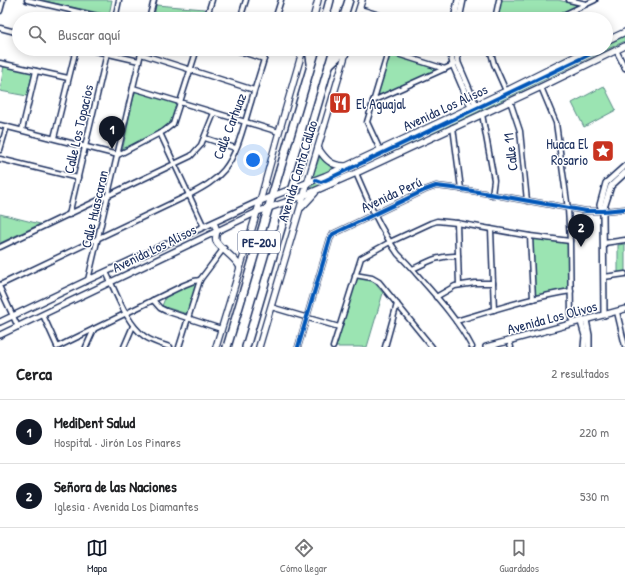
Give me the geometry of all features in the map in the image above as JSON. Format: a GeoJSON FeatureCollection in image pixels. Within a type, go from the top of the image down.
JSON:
{"type":"FeatureCollection","features":[{"type":"Feature","properties":{"kind":"highway"},"geometry":{"type":"LineString","coordinates":[[327,12],[330,0]]}},
{"type":"Feature","properties":{"kind":"highway"},"geometry":{"type":"LineString","coordinates":[[346,12],[350,0]]}},
{"type":"Feature","properties":{"kind":"highway"},"geometry":{"type":"LineString","coordinates":[[310,56],[312,64]]}},
{"type":"Feature","properties":{"kind":"highway","name":"Avenida Canta Callao"},"geometry":{"type":"LineString","coordinates":[[227,347],[314,56]]}},
{"type":"Feature","properties":{"kind":"highway","name":"Avenida Canta Callao"},"geometry":{"type":"LineString","coordinates":[[246,347],[332,56]]}},
{"type":"Feature","properties":{"kind":"highway"},"geometry":{"type":"LineString","coordinates":[[329,65],[339,56]]}},
{"type":"Feature","properties":{"kind":"main road"},"geometry":{"type":"LineString","coordinates":[[315,12],[318,0]]}},
{"type":"Feature","properties":{"kind":"main road"},"geometry":{"type":"LineString","coordinates":[[359,12],[362,0]]}},
{"type":"Feature","properties":{"kind":"main road"},"geometry":{"type":"LineString","coordinates":[[613,38],[625,32]]}},
{"type":"Feature","properties":{"kind":"main road","name":"Avenida Los Alisos"},"geometry":{"type":"LineString","coordinates":[[613,51],[625,46]]}},
{"type":"Feature","properties":{"kind":"main road","name":"Avenida Canta Callao"},"geometry":{"type":"LineString","coordinates":[[216,347],[302,56]]}},
{"type":"Feature","properties":{"kind":"main road","name":"Avenida Canta Callao"},"geometry":{"type":"LineString","coordinates":[[259,347],[345,56]]}},
{"type":"Feature","properties":{"kind":"main road","name":"Avenida Los Alisos"},"geometry":{"type":"LineString","coordinates":[[260,201],[308,183],[347,166],[506,91],[576,56]]}},
{"type":"Feature","properties":{"kind":"main road","name":"Avenida Los Alisos"},"geometry":{"type":"LineString","coordinates":[[257,212],[303,196],[356,173],[541,87],[604,56]]}},
{"type":"Feature","properties":{"kind":"main road"},"geometry":{"type":"LineString","coordinates":[[422,131],[427,140]]}},
{"type":"Feature","properties":{"kind":"main road"},"geometry":{"type":"LineString","coordinates":[[318,148],[330,163],[337,166],[347,166]]}},
{"type":"Feature","properties":{"kind":"main road"},"geometry":{"type":"LineString","coordinates":[[299,211],[311,196],[319,189]]}},
{"type":"Feature","properties":{"kind":"main road"},"geometry":{"type":"LineString","coordinates":[[214,223],[217,231],[216,241],[236,260],[240,266]]}},
{"type":"Feature","properties":{"kind":"street"},"geometry":{"type":"LineString","coordinates":[[0,11],[3,0]]}},
{"type":"Feature","properties":{"kind":"street"},"geometry":{"type":"LineString","coordinates":[[27,0],[79,12]]}},
{"type":"Feature","properties":{"kind":"street"},"geometry":{"type":"LineString","coordinates":[[116,12],[119,0]]}},
{"type":"Feature","properties":{"kind":"street"},"geometry":{"type":"LineString","coordinates":[[151,12],[154,0]]}},
{"type":"Feature","properties":{"kind":"street"},"geometry":{"type":"LineString","coordinates":[[208,12],[212,0]]}},
{"type":"Feature","properties":{"kind":"street"},"geometry":{"type":"LineString","coordinates":[[242,12],[246,0]]}},
{"type":"Feature","properties":{"kind":"street"},"geometry":{"type":"LineString","coordinates":[[277,12],[281,0]]}},
{"type":"Feature","properties":{"kind":"street"},"geometry":{"type":"LineString","coordinates":[[455,12],[458,0]]}},
{"type":"Feature","properties":{"kind":"street"},"geometry":{"type":"LineString","coordinates":[[460,12],[463,0]]}},
{"type":"Feature","properties":{"kind":"street"},"geometry":{"type":"LineString","coordinates":[[496,12],[499,0]]}},
{"type":"Feature","properties":{"kind":"street"},"geometry":{"type":"LineString","coordinates":[[569,0],[586,4]]}},
{"type":"Feature","properties":{"kind":"street"},"geometry":{"type":"LineString","coordinates":[[569,12],[595,0]]}},
{"type":"Feature","properties":{"kind":"street"},"geometry":{"type":"LineString","coordinates":[[360,9],[370,12]]}},
{"type":"Feature","properties":{"kind":"street"},"geometry":{"type":"LineString","coordinates":[[0,28],[12,31]]}},
{"type":"Feature","properties":{"kind":"street"},"geometry":{"type":"LineString","coordinates":[[616,50],[625,68]]}},
{"type":"Feature","properties":{"kind":"street"},"geometry":{"type":"LineString","coordinates":[[54,138],[74,56]]}},
{"type":"Feature","properties":{"kind":"street","name":"Calle Los Topacios"},"geometry":{"type":"LineString","coordinates":[[69,215],[106,56]]}},
{"type":"Feature","properties":{"kind":"street"},"geometry":{"type":"LineString","coordinates":[[123,56],[139,61]]}},
{"type":"Feature","properties":{"kind":"street","name":"Calle Huascaran"},"geometry":{"type":"LineString","coordinates":[[88,280],[140,56]]}},
{"type":"Feature","properties":{"kind":"street"},"geometry":{"type":"LineString","coordinates":[[147,56],[254,90]]}},
{"type":"Feature","properties":{"kind":"street"},"geometry":{"type":"LineString","coordinates":[[0,124],[118,155],[169,128],[173,124],[194,56]]}},
{"type":"Feature","properties":{"kind":"street"},"geometry":{"type":"LineString","coordinates":[[255,56],[264,59]]}},
{"type":"Feature","properties":{"kind":"street","name":"Calle Carhuaz"},"geometry":{"type":"LineString","coordinates":[[0,285],[207,186],[223,172],[229,162],[245,122],[265,56]]}},
{"type":"Feature","properties":{"kind":"street"},"geometry":{"type":"LineString","coordinates":[[380,150],[367,122],[387,56]]}},
{"type":"Feature","properties":{"kind":"street"},"geometry":{"type":"LineString","coordinates":[[407,56],[445,69]]}},
{"type":"Feature","properties":{"kind":"street"},"geometry":{"type":"LineString","coordinates":[[451,56],[453,65],[474,106]]}},
{"type":"Feature","properties":{"kind":"street"},"geometry":{"type":"LineString","coordinates":[[457,56],[458,63],[474,106]]}},
{"type":"Feature","properties":{"kind":"street"},"geometry":{"type":"LineString","coordinates":[[492,56],[494,64],[506,91]]}},
{"type":"Feature","properties":{"kind":"street"},"geometry":{"type":"LineString","coordinates":[[0,63],[68,78]]}},
{"type":"Feature","properties":{"kind":"street"},"geometry":{"type":"LineString","coordinates":[[374,101],[453,65]]}},
{"type":"Feature","properties":{"kind":"street"},"geometry":{"type":"LineString","coordinates":[[22,130],[36,71]]}},
{"type":"Feature","properties":{"kind":"street"},"geometry":{"type":"LineString","coordinates":[[541,87],[556,123],[568,209],[572,323]]}},
{"type":"Feature","properties":{"kind":"street"},"geometry":{"type":"LineString","coordinates":[[133,88],[279,132]]}},
{"type":"Feature","properties":{"kind":"street","name":"Calle 11"},"geometry":{"type":"LineString","coordinates":[[510,101],[520,130],[527,201]]}},
{"type":"Feature","properties":{"kind":"street"},"geometry":{"type":"LineString","coordinates":[[0,247],[191,156],[205,138],[214,113]]}},
{"type":"Feature","properties":{"kind":"street"},"geometry":{"type":"LineString","coordinates":[[482,114],[494,180],[492,195]]}},
{"type":"Feature","properties":{"kind":"street"},"geometry":{"type":"LineString","coordinates":[[0,150],[7,126]]}},
{"type":"Feature","properties":{"kind":"street"},"geometry":{"type":"LineString","coordinates":[[453,128],[461,189]]}},
{"type":"Feature","properties":{"kind":"street"},"geometry":{"type":"LineString","coordinates":[[160,133],[204,227]]}},
{"type":"Feature","properties":{"kind":"street"},"geometry":{"type":"LineString","coordinates":[[205,138],[235,148]]}},
{"type":"Feature","properties":{"kind":"street"},"geometry":{"type":"LineString","coordinates":[[0,159],[78,178]]}},
{"type":"Feature","properties":{"kind":"street"},"geometry":{"type":"LineString","coordinates":[[603,211],[600,205],[606,183],[625,166]]}},
{"type":"Feature","properties":{"kind":"street"},"geometry":{"type":"LineString","coordinates":[[356,173],[374,213],[390,242],[399,255],[413,269],[456,321],[472,347]]}},
{"type":"Feature","properties":{"kind":"street"},"geometry":{"type":"LineString","coordinates":[[604,315],[603,211],[611,186],[625,173]]}},
{"type":"Feature","properties":{"kind":"street","name":"Avenida Perú"},"geometry":{"type":"LineString","coordinates":[[298,347],[330,239],[333,234],[374,213],[425,190],[436,186],[461,189],[568,209],[603,211],[625,209]]}},
{"type":"Feature","properties":{"kind":"street","name":"Avenida Los Alisos"},"geometry":{"type":"LineString","coordinates":[[0,322],[260,201]]}},
{"type":"Feature","properties":{"kind":"street","name":"Avenida Los Alisos"},"geometry":{"type":"LineString","coordinates":[[0,335],[112,283],[167,254],[257,212]]}},
{"type":"Feature","properties":{"kind":"street"},"geometry":{"type":"LineString","coordinates":[[333,347],[361,258],[390,242],[437,221],[570,241]]}},
{"type":"Feature","properties":{"kind":"street"},"geometry":{"type":"LineString","coordinates":[[457,223],[460,286]]}},
{"type":"Feature","properties":{"kind":"street"},"geometry":{"type":"LineString","coordinates":[[490,229],[494,310]]}},
{"type":"Feature","properties":{"kind":"street"},"geometry":{"type":"LineString","coordinates":[[530,236],[532,299]]}},
{"type":"Feature","properties":{"kind":"street"},"geometry":{"type":"LineString","coordinates":[[604,243],[625,240]]}},
{"type":"Feature","properties":{"kind":"street"},"geometry":{"type":"LineString","coordinates":[[179,347],[200,280],[224,248]]}},
{"type":"Feature","properties":{"kind":"street"},"geometry":{"type":"LineString","coordinates":[[413,269],[437,257],[447,255],[458,256]]}},
{"type":"Feature","properties":{"kind":"street"},"geometry":{"type":"LineString","coordinates":[[106,272],[133,326],[145,337],[154,342],[170,347]]}},
{"type":"Feature","properties":{"kind":"street"},"geometry":{"type":"LineString","coordinates":[[355,274],[372,278],[379,282],[432,347]]}},
{"type":"Feature","properties":{"kind":"street"},"geometry":{"type":"LineString","coordinates":[[604,276],[625,274]]}},
{"type":"Feature","properties":{"kind":"street"},"geometry":{"type":"LineString","coordinates":[[43,315],[57,346],[184,285],[200,280]]}},
{"type":"Feature","properties":{"kind":"street"},"geometry":{"type":"LineString","coordinates":[[436,297],[455,286],[475,283],[493,283]]}},
{"type":"Feature","properties":{"kind":"street"},"geometry":{"type":"LineString","coordinates":[[0,288],[18,327]]}},
{"type":"Feature","properties":{"kind":"street"},"geometry":{"type":"LineString","coordinates":[[456,321],[532,299],[571,291]]}},
{"type":"Feature","properties":{"kind":"street"},"geometry":{"type":"LineString","coordinates":[[153,300],[160,308],[166,311],[221,329]]}},
{"type":"Feature","properties":{"kind":"street"},"geometry":{"type":"LineString","coordinates":[[385,347],[397,304]]}},
{"type":"Feature","properties":{"kind":"street"},"geometry":{"type":"LineString","coordinates":[[271,307],[339,327]]}},
{"type":"Feature","properties":{"kind":"street","name":"Avenida Los Olivos"},"geometry":{"type":"LineString","coordinates":[[486,347],[625,309]]}},
{"type":"Feature","properties":{"kind":"street"},"geometry":{"type":"LineString","coordinates":[[617,312],[625,346]]}},
{"type":"Feature","properties":{"kind":"street"},"geometry":{"type":"LineString","coordinates":[[583,321],[585,336],[584,347]]}},
{"type":"Feature","properties":{"kind":"street"},"geometry":{"type":"LineString","coordinates":[[583,321],[589,335],[589,347]]}},
{"type":"Feature","properties":{"kind":"street"},"geometry":{"type":"LineString","coordinates":[[124,347],[133,326]]}},
{"type":"Feature","properties":{"kind":"street"},"geometry":{"type":"LineString","coordinates":[[86,347],[94,329]]}},
{"type":"Feature","properties":{"kind":"street"},"geometry":{"type":"LineString","coordinates":[[509,341],[511,347]]}},
{"type":"Feature","properties":{"kind":"street"},"geometry":{"type":"LineString","coordinates":[[152,347],[154,342]]}},
{"type":"Feature","properties":{"kind":"green space"},"geometry":{"type":"Polygon","coordinates":[[[40,0],[112,0],[110,12],[95,12],[40,0]]]}},
{"type":"Feature","properties":{"kind":"green space"},"geometry":{"type":"Polygon","coordinates":[[[501,0],[558,0],[575,4],[576,7],[566,12],[498,12],[501,0]]]}},
{"type":"Feature","properties":{"kind":"green space"},"geometry":{"type":"Polygon","coordinates":[[[156,5],[205,9],[204,12],[155,12],[156,5]]]}},
{"type":"Feature","properties":{"kind":"green space"},"geometry":{"type":"Polygon","coordinates":[[[625,36],[625,41],[613,47],[613,42],[625,36]]]}},
{"type":"Feature","properties":{"kind":"green space"},"geometry":{"type":"Polygon","coordinates":[[[388,56],[398,56],[438,69],[382,95],[378,94],[388,56]]]}},
{"type":"Feature","properties":{"kind":"green space"},"geometry":{"type":"Polygon","coordinates":[[[582,56],[594,56],[430,135],[427,130],[582,56]]]}},
{"type":"Feature","properties":{"kind":"green space"},"geometry":{"type":"Polygon","coordinates":[[[4,65],[33,72],[27,96],[0,91],[4,65]]]}},
{"type":"Feature","properties":{"kind":"green space"},"geometry":{"type":"Polygon","coordinates":[[[604,86],[616,110],[584,127],[572,103],[604,86]]]}},
{"type":"Feature","properties":{"kind":"green space"},"geometry":{"type":"Polygon","coordinates":[[[135,90],[178,103],[172,123],[169,127],[122,152],[135,90]]]}},
{"type":"Feature","properties":{"kind":"green space"},"geometry":{"type":"Polygon","coordinates":[[[420,134],[423,138],[311,191],[312,185],[420,134]]]}},
{"type":"Feature","properties":{"kind":"green space"},"geometry":{"type":"Polygon","coordinates":[[[320,156],[329,166],[336,169],[312,178],[320,156]]]}},
{"type":"Feature","properties":{"kind":"green space"},"geometry":{"type":"Polygon","coordinates":[[[0,214],[40,224],[0,243],[0,214]]]}},
{"type":"Feature","properties":{"kind":"green space"},"geometry":{"type":"Polygon","coordinates":[[[532,238],[568,242],[569,289],[535,296],[532,238]]]}},
{"type":"Feature","properties":{"kind":"green space"},"geometry":{"type":"Polygon","coordinates":[[[625,244],[625,274],[618,275],[618,245],[625,244]]]}},
{"type":"Feature","properties":{"kind":"green space"},"geometry":{"type":"Polygon","coordinates":[[[356,277],[372,280],[383,293],[367,347],[335,347],[356,277]]]}},
{"type":"Feature","properties":{"kind":"green space"},"geometry":{"type":"Polygon","coordinates":[[[197,282],[187,314],[162,306],[166,296],[197,282]]]}},
{"type":"Feature","properties":{"kind":"cycle path"},"geometry":{"type":"LineString","coordinates":[[316,180],[321,182],[326,180],[586,56]]}},
{"type":"Feature","properties":{"kind":"cycle path"},"geometry":{"type":"LineString","coordinates":[[298,347],[330,239],[333,234],[425,190],[436,186],[461,189],[586,211],[625,209]]}},
{"type":"Feature","properties":{"kind":"place","name":"El Aguajal"},"geometry":{"type":"Point","coordinates":[340,103]}},
{"type":"Feature","properties":{"kind":"place","name":"MediDent Salud"},"geometry":{"type":"Point","coordinates":[112,149]}},
{"type":"Feature","properties":{"kind":"place","name":"Huaca El Rosario"},"geometry":{"type":"Point","coordinates":[603,151]}},
{"type":"Feature","properties":{"kind":"place","name":"Señora de las Naciones"},"geometry":{"type":"Point","coordinates":[581,247]}}]}
